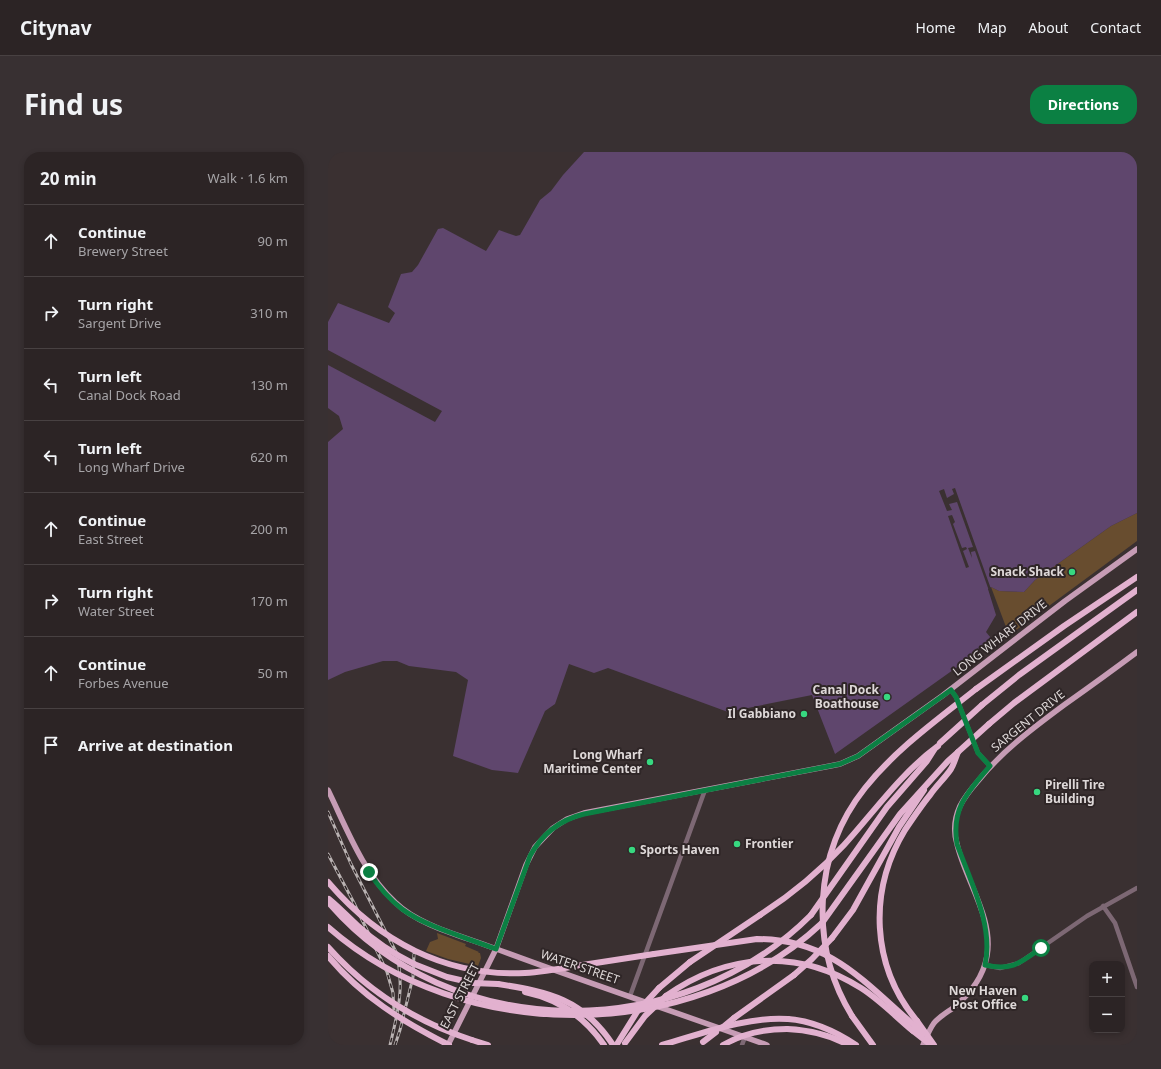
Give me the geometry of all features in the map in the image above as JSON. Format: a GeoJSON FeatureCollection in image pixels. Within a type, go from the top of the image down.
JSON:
{"type":"FeatureCollection","features":[{"type":"Feature","properties":{"kind":"highway"},"geometry":{"type":"LineString","coordinates":[[873,1045],[862,1032],[841,997],[826,953],[823,934],[822,914],[824,886],[829,861],[837,836],[857,798],[881,770],[908,744],[976,689],[1058,630],[1137,577]]}},
{"type":"Feature","properties":{"kind":"highway"},"geometry":{"type":"LineString","coordinates":[[328,900],[340,908],[366,933],[398,956],[431,972],[455,980],[542,992],[570,1003],[593,1020],[615,1045],[634,1017],[659,988],[690,962],[798,889],[826,864],[845,844],[897,783],[922,758],[982,705],[1010,682],[1137,590]]}},
{"type":"Feature","properties":{"kind":"highway"},"geometry":{"type":"LineString","coordinates":[[778,969],[797,952],[822,923],[890,826],[910,801],[929,783],[948,761],[1023,696],[1137,612]]}},
{"type":"Feature","properties":{"kind":"highway"},"geometry":{"type":"LineString","coordinates":[[716,996],[742,980],[770,958],[794,935],[811,915],[887,807],[927,761],[939,744]]}},
{"type":"Feature","properties":{"kind":"highway"},"geometry":{"type":"LineString","coordinates":[[932,1045],[915,1026],[896,991],[884,958],[880,923],[882,896],[891,862],[905,831],[921,806],[951,768],[958,752]]}},
{"type":"Feature","properties":{"kind":"highway"},"geometry":{"type":"LineString","coordinates":[[701,1043],[794,975],[832,938],[853,910],[899,826],[929,783]]}},
{"type":"Feature","properties":{"kind":"highway"},"geometry":{"type":"LineString","coordinates":[[328,882],[354,910],[387,936],[420,954],[443,962],[464,968],[491,972],[526,973],[757,939],[784,941],[805,946],[824,953],[848,967],[915,1026],[932,1045]]}},
{"type":"Feature","properties":{"kind":"highway"},"geometry":{"type":"LineString","coordinates":[[328,900],[344,922],[380,958],[407,978],[445,1001]]}},
{"type":"Feature","properties":{"kind":"highway"},"geometry":{"type":"LineString","coordinates":[[328,927],[356,956]]}},
{"type":"Feature","properties":{"kind":"highway"},"geometry":{"type":"LineString","coordinates":[[328,947],[362,980],[377,992],[405,1010],[444,1030],[488,1045]]}},
{"type":"Feature","properties":{"kind":"highway"},"geometry":{"type":"LineString","coordinates":[[328,956],[355,984],[381,1006],[409,1024],[448,1045]]}},
{"type":"Feature","properties":{"kind":"highway"},"geometry":{"type":"LineString","coordinates":[[624,1045],[645,1016],[666,996],[695,978],[724,966],[754,961],[796,963],[825,970],[853,983],[915,1026]]}},
{"type":"Feature","properties":{"kind":"highway"},"geometry":{"type":"LineString","coordinates":[[497,986],[538,995],[564,1006],[586,1022],[604,1045]]}},
{"type":"Feature","properties":{"kind":"highway"},"geometry":{"type":"LineString","coordinates":[[461,1008],[471,1012]]}},
{"type":"Feature","properties":{"kind":"highway"},"geometry":{"type":"LineString","coordinates":[[667,1017],[688,1009]]}},
{"type":"Feature","properties":{"kind":"highway"},"geometry":{"type":"LineString","coordinates":[[686,1024],[707,1016]]}},
{"type":"Feature","properties":{"kind":"highway"},"geometry":{"type":"LineString","coordinates":[[662,1045],[754,1020],[771,1018],[788,1019],[820,1026],[836,1032],[856,1045]]}},
{"type":"Feature","properties":{"kind":"highway"},"geometry":{"type":"LineString","coordinates":[[454,1020],[464,1024]]}},
{"type":"Feature","properties":{"kind":"highway"},"geometry":{"type":"LineString","coordinates":[[618,1028],[651,1021]]}},
{"type":"Feature","properties":{"kind":"highway"},"geometry":{"type":"LineString","coordinates":[[585,1031],[606,1029]]}},
{"type":"Feature","properties":{"kind":"highway"},"geometry":{"type":"LineString","coordinates":[[723,1045],[737,1038],[753,1033],[787,1029],[817,1033],[832,1037],[848,1045]]}},
{"type":"Feature","properties":{"kind":"highway"},"geometry":{"type":"LineString","coordinates":[[592,1044],[637,1039]]}},
{"type":"Feature","properties":{"kind":"main road","name":"LONG WHARF DRIVE"},"geometry":{"type":"LineString","coordinates":[[553,828],[567,819],[584,814],[830,766],[850,760],[951,690],[1065,601],[1137,549]]}},
{"type":"Feature","properties":{"kind":"main road","name":"SARGENT DRIVE"},"geometry":{"type":"LineString","coordinates":[[923,1045],[934,1023],[961,1002],[970,992],[985,965],[987,955],[988,940],[984,918],[957,844],[955,829],[957,813],[961,804],[968,792],[990,766],[1040,723],[1137,652]]}},
{"type":"Feature","properties":{"kind":"main road","name":"WATER STREET"},"geometry":{"type":"LineString","coordinates":[[328,790],[369,872],[401,908],[422,920],[496,949],[767,1045]]}},
{"type":"Feature","properties":{"kind":"main road","name":"EAST STREET"},"geometry":{"type":"LineString","coordinates":[[448,1045],[496,949],[530,856],[541,840],[553,828]]}},
{"type":"Feature","properties":{"kind":"street"},"geometry":{"type":"LineString","coordinates":[[951,690],[956,697],[978,753],[990,766]]}},
{"type":"Feature","properties":{"kind":"street"},"geometry":{"type":"LineString","coordinates":[[630,996],[705,790]]}},
{"type":"Feature","properties":{"kind":"street"},"geometry":{"type":"LineString","coordinates":[[985,965],[1000,968],[1019,963],[1076,923],[1103,906],[1125,896],[1137,888]]}},
{"type":"Feature","properties":{"kind":"street"},"geometry":{"type":"LineString","coordinates":[[1103,906],[1115,923],[1137,987]]}},
{"type":"Feature","properties":{"kind":"street"},"geometry":{"type":"LineString","coordinates":[[742,1045],[745,1037]]}},
{"type":"Feature","properties":{"kind":"shaded area"},"geometry":{"type":"Polygon","coordinates":[[[584,152],[1137,152],[1137,513],[1111,526],[1035,580],[1024,592],[999,591],[991,587],[988,589],[996,615],[986,632],[991,638],[960,665],[835,754],[812,695],[728,712],[608,668],[594,673],[569,664],[555,704],[545,711],[518,773],[492,770],[453,756],[468,680],[456,672],[409,666],[397,661],[383,661],[345,672],[328,680],[328,442],[343,429],[339,416],[328,408],[328,365],[435,422],[442,411],[328,350],[328,322],[338,303],[389,323],[395,313],[388,307],[401,274],[412,272],[418,265],[438,229],[443,228],[486,251],[499,230],[516,236],[520,235],[540,200],[551,191],[584,152]]]}},
{"type":"Feature","properties":{"kind":"shaded area"},"geometry":{"type":"Polygon","coordinates":[[[1137,513],[1137,541],[1011,634],[1006,627],[991,587],[999,591],[1024,592],[1035,580],[1111,526],[1137,513]]]}},
{"type":"Feature","properties":{"kind":"shaded area"},"geometry":{"type":"Polygon","coordinates":[[[437,933],[466,944],[465,946],[479,952],[478,953],[480,953],[481,958],[478,966],[448,959],[426,951],[430,942],[438,939],[437,933]]]}},
{"type":"Feature","properties":{"kind":"pier"},"geometry":{"type":"Polygon","coordinates":[[[955,488],[991,589],[994,605],[975,551],[971,552],[972,558],[968,548],[973,547],[957,502],[949,504],[952,510],[947,511],[939,491],[944,489],[947,498],[954,494],[952,489],[955,488]]]}},
{"type":"Feature","properties":{"kind":"pier"},"geometry":{"type":"Polygon","coordinates":[[[952,515],[955,522],[953,524],[962,548],[966,547],[967,549],[963,551],[969,567],[966,568],[948,516],[952,515]]]}},
{"type":"Feature","properties":{"kind":"railway"},"geometry":{"type":"LineString","coordinates":[[328,812],[351,864],[396,952],[399,964],[400,988],[398,1010],[390,1045]]}},
{"type":"Feature","properties":{"kind":"railway"},"geometry":{"type":"LineString","coordinates":[[328,854],[354,903],[387,972],[393,993],[394,1011]]}},
{"type":"Feature","properties":{"kind":"railway"},"geometry":{"type":"LineString","coordinates":[[395,1045],[413,977],[414,954]]}},
{"type":"Feature","properties":{"kind":"place","name":"Snack Shack"},"geometry":{"type":"Point","coordinates":[1072,572]}},
{"type":"Feature","properties":{"kind":"place","name":"Canal Dock Boathouse"},"geometry":{"type":"Point","coordinates":[887,697]}},
{"type":"Feature","properties":{"kind":"place","name":"Il Gabbiano"},"geometry":{"type":"Point","coordinates":[804,714]}},
{"type":"Feature","properties":{"kind":"place","name":"Long Wharf Maritime Center"},"geometry":{"type":"Point","coordinates":[650,762]}},
{"type":"Feature","properties":{"kind":"place","name":"Pirelli Tire Building"},"geometry":{"type":"Point","coordinates":[1037,792]}},
{"type":"Feature","properties":{"kind":"place","name":"Frontier"},"geometry":{"type":"Point","coordinates":[737,844]}},
{"type":"Feature","properties":{"kind":"place","name":"Sports Haven"},"geometry":{"type":"Point","coordinates":[632,850]}},
{"type":"Feature","properties":{"kind":"place","name":"New Haven Post Office"},"geometry":{"type":"Point","coordinates":[1025,998]}},
{"type":"Feature","properties":{"kind":"route"},"geometry":{"type":"LineString","coordinates":[[369,872],[396,904],[408,913],[429,924],[496,949],[530,856],[535,847],[547,833],[567,819],[584,814],[840,764],[858,756],[951,690],[956,697],[978,753],[990,766],[968,792],[957,813],[955,825],[957,844],[984,918],[987,931],[988,940],[985,965],[1000,968],[1012,966],[1041,948]]}}]}
